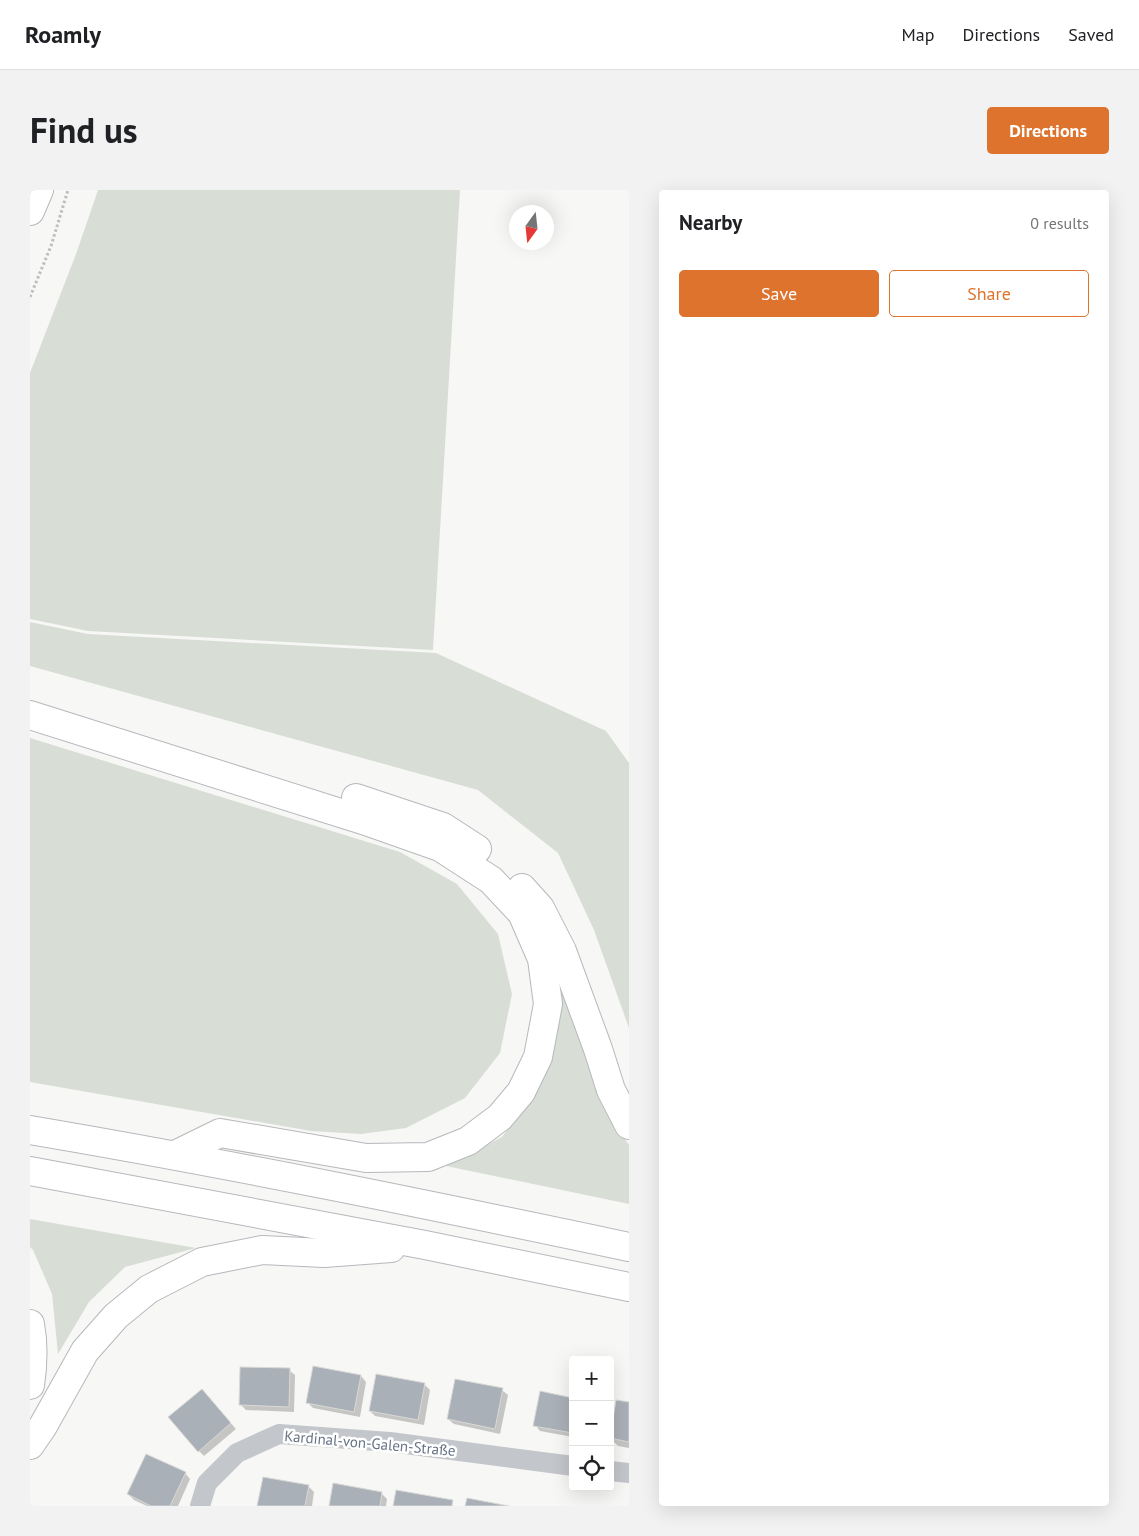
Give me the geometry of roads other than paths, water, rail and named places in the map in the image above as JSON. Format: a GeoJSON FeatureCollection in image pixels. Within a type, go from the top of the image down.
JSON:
{"type":"FeatureCollection","features":[{"type":"Feature","properties":{"kind":"highway"},"geometry":{"type":"LineString","coordinates":[[30,211],[38,190]]}},
{"type":"Feature","properties":{"kind":"highway"},"geometry":{"type":"LineString","coordinates":[[30,697],[375,804],[443,827],[504,867],[540,908],[562,951],[611,1090],[629,1125]]}},
{"type":"Feature","properties":{"kind":"highway"},"geometry":{"type":"LineString","coordinates":[[30,715],[369,822],[440,847],[491,880],[522,913],[542,959],[548,1004],[538,1058],[521,1092],[500,1117],[468,1141],[428,1157],[366,1158],[220,1133],[175,1155]]}},
{"type":"Feature","properties":{"kind":"highway"},"geometry":{"type":"LineString","coordinates":[[30,1130],[175,1155],[629,1247]]}},
{"type":"Feature","properties":{"kind":"highway"},"geometry":{"type":"LineString","coordinates":[[30,1171],[425,1245],[629,1287]]}},
{"type":"Feature","properties":{"kind":"highway"},"geometry":{"type":"LineString","coordinates":[[30,1445],[43,1426],[85,1351],[116,1316],[149,1289],[166,1280],[202,1262],[262,1250],[324,1253],[425,1245]]}},
{"type":"Feature","properties":{"kind":"highway"},"geometry":{"type":"LineString","coordinates":[[30,1324],[33,1342],[33,1369],[30,1385]]}},
{"type":"Feature","properties":{"kind":"street","name":"Kardinal-von-Galen-Straße"},"geometry":{"type":"LineString","coordinates":[[200,1506],[207,1483],[237,1453],[279,1434],[390,1442],[569,1465]]}},
{"type":"Feature","properties":{"kind":"street"},"geometry":{"type":"LineString","coordinates":[[614,1472],[629,1474]]}}]}
